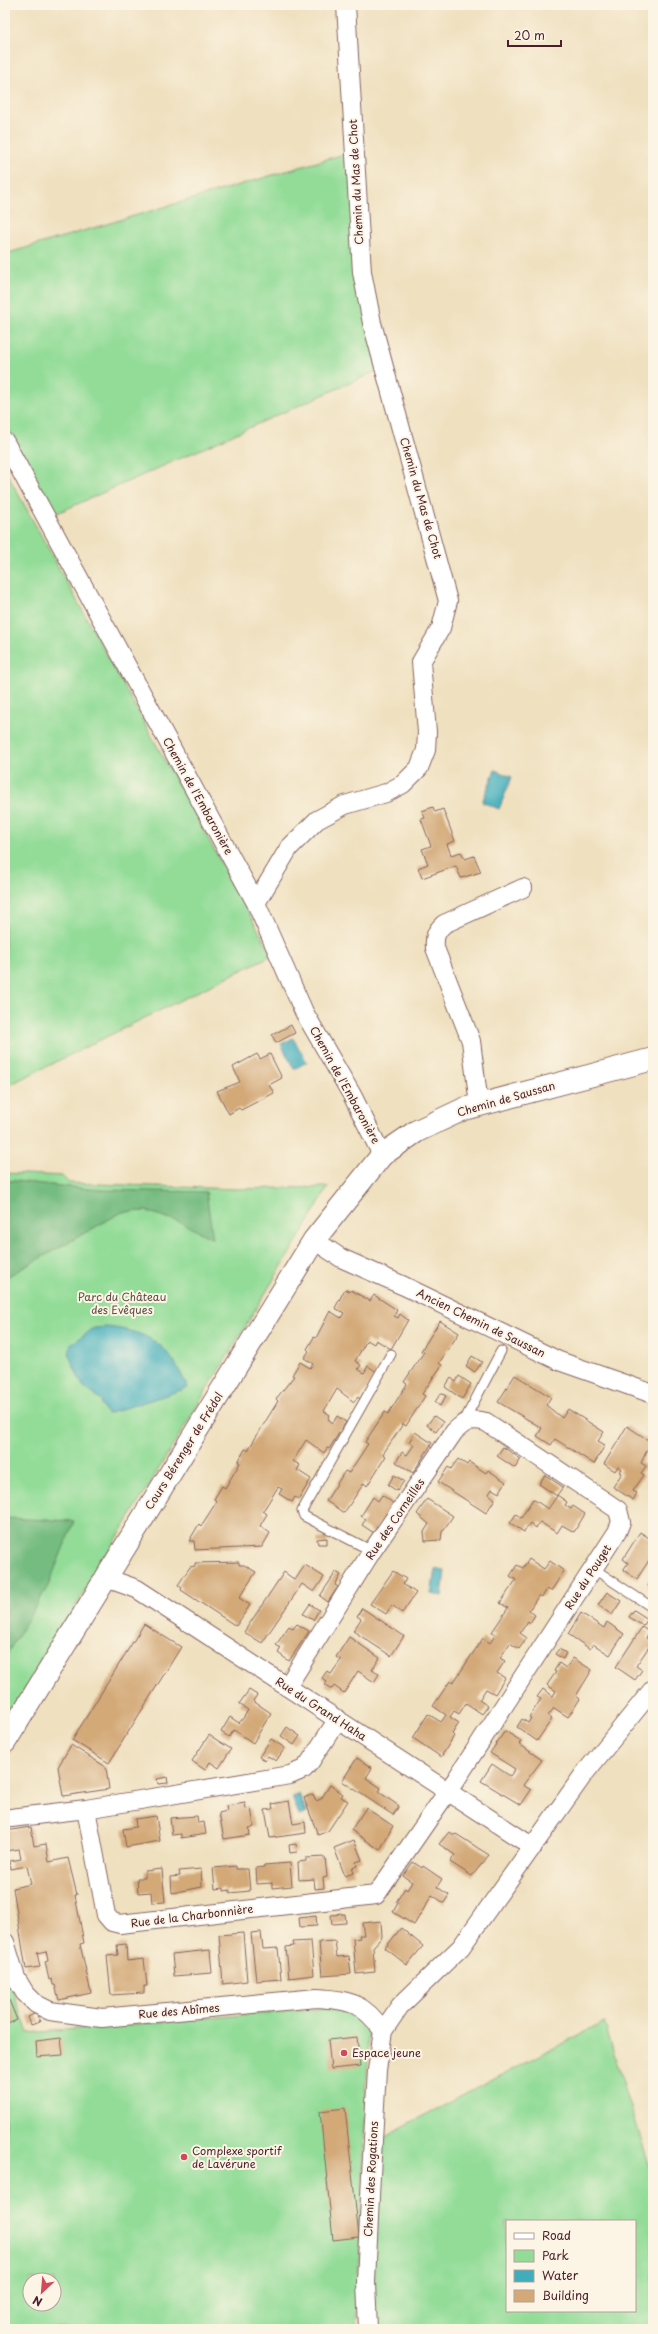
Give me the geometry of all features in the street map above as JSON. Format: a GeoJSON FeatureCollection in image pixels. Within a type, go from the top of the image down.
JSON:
{"type":"FeatureCollection","features":[{"type":"Feature","properties":{"kind":"street","name":"Chemin du Mas de Chot"},"geometry":{"type":"LineString","coordinates":[[256,903],[289,848],[317,820],[345,805],[386,793],[404,784],[419,768],[426,750],[427,732],[421,662],[441,628],[448,601],[372,323],[362,272],[346,5]]}},
{"type":"Feature","properties":{"kind":"street","name":"Chemin de l'Embaronière"},"geometry":{"type":"LineString","coordinates":[[5,442],[256,903],[304,1012],[352,1094],[377,1161]]}},
{"type":"Feature","properties":{"kind":"street"},"geometry":{"type":"LineString","coordinates":[[479,1105],[471,1041],[435,948],[435,935],[444,924],[523,888]]}},
{"type":"Feature","properties":{"kind":"street","name":"Chemin de Saussan"},"geometry":{"type":"LineString","coordinates":[[377,1161],[417,1131],[464,1109],[653,1059]]}},
{"type":"Feature","properties":{"kind":"street","name":"Cours Bérenger de Frédol"},"geometry":{"type":"LineString","coordinates":[[5,1742],[314,1240],[377,1161]]}},
{"type":"Feature","properties":{"kind":"street","name":"Ancien Chemin de Saussan"},"geometry":{"type":"LineString","coordinates":[[314,1240],[341,1258],[404,1286],[559,1361],[653,1394]]}},
{"type":"Feature","properties":{"kind":"street","name":"Rue du Pouget"},"geometry":{"type":"LineString","coordinates":[[447,1791],[594,1569],[617,1532],[620,1522],[618,1510],[486,1422],[476,1419],[464,1422]]}},
{"type":"Feature","properties":{"kind":"street","name":"Rue des Corneilles"},"geometry":{"type":"LineString","coordinates":[[287,1687],[372,1551],[454,1432],[464,1422]]}},
{"type":"Feature","properties":{"kind":"street","name":"Rue du Grand Haha"},"geometry":{"type":"LineString","coordinates":[[106,1578],[137,1589],[533,1847]]}},
{"type":"Feature","properties":{"kind":"street"},"geometry":{"type":"LineString","coordinates":[[383,2030],[400,2006],[461,1947],[584,1774],[653,1689]]}},
{"type":"Feature","properties":{"kind":"street"},"geometry":{"type":"LineString","coordinates":[[11,1818],[86,1809],[290,1775],[304,1769],[310,1762],[338,1719]]}},
{"type":"Feature","properties":{"kind":"street","name":"Rue de la Charbonnière"},"geometry":{"type":"LineString","coordinates":[[86,1809],[106,1915],[112,1922],[120,1924],[376,1895],[447,1791]]}},
{"type":"Feature","properties":{"kind":"street","name":"Rue des Abîmes"},"geometry":{"type":"LineString","coordinates":[[5,1942],[16,1978],[25,1993],[36,2004],[50,2011],[102,2018],[318,1998],[344,1999],[367,2011],[383,2030]]}},
{"type":"Feature","properties":{"kind":"street","name":"Chemin des Rogations"},"geometry":{"type":"LineString","coordinates":[[368,2329],[366,2282],[370,2175],[377,2070],[383,2030]]}},
{"type":"Feature","properties":{"kind":"lane","name":"Rue des Corneilles"},"geometry":{"type":"LineString","coordinates":[[464,1422],[501,1351]]}},
{"type":"Feature","properties":{"kind":"lane"},"geometry":{"type":"LineString","coordinates":[[372,1551],[304,1516],[302,1511],[392,1354]]}},
{"type":"Feature","properties":{"kind":"lane"},"geometry":{"type":"LineString","coordinates":[[594,1569],[653,1608]]}},
{"type":"Feature","properties":{"kind":"green space"},"geometry":{"type":"Polygon","coordinates":[[[351,152],[379,370],[55,514],[5,426],[5,254],[351,152]]]}},
{"type":"Feature","properties":{"kind":"green space"},"geometry":{"type":"Polygon","coordinates":[[[5,470],[272,955],[5,1087],[5,470]]]}},
{"type":"Feature","properties":{"kind":"green space","name":"Parc du Château des Evêques"},"geometry":{"type":"Polygon","coordinates":[[[5,1173],[62,1176],[69,1183],[235,1189],[328,1187],[300,1236],[5,1723],[5,1173]]]}},
{"type":"Feature","properties":{"kind":"green space"},"geometry":{"type":"Polygon","coordinates":[[[5,1180],[100,1190],[206,1192],[213,1239],[180,1222],[146,1211],[122,1212],[5,1278],[5,1180]]]}},
{"type":"Feature","properties":{"kind":"green space"},"geometry":{"type":"Polygon","coordinates":[[[5,1518],[74,1521],[48,1586],[5,1657],[5,1518]]]}},
{"type":"Feature","properties":{"kind":"green space","name":"Complexe sportif de Lavérune"},"geometry":{"type":"Polygon","coordinates":[[[5,1970],[28,2033],[339,2007],[359,2017],[369,2034],[356,2329],[5,2329],[5,1970]]]}},
{"type":"Feature","properties":{"kind":"green space"},"geometry":{"type":"Polygon","coordinates":[[[604,2022],[653,2177],[653,2329],[373,2329],[377,2140],[604,2022]]]}},
{"type":"Feature","properties":{"kind":"water"},"geometry":{"type":"Polygon","coordinates":[[[495,770],[512,777],[499,809],[482,802],[495,770]]]}},
{"type":"Feature","properties":{"kind":"water"},"geometry":{"type":"Polygon","coordinates":[[[293,1038],[307,1062],[294,1069],[281,1044],[293,1038]]]}},
{"type":"Feature","properties":{"kind":"water"},"geometry":{"type":"Polygon","coordinates":[[[107,1327],[123,1329],[148,1337],[158,1344],[174,1361],[188,1388],[107,1414],[101,1405],[102,1401],[83,1386],[69,1355],[71,1344],[94,1328],[107,1327]]]}},
{"type":"Feature","properties":{"kind":"water"},"geometry":{"type":"Polygon","coordinates":[[[435,1569],[445,1571],[442,1596],[431,1594],[435,1569]]]}},
{"type":"Feature","properties":{"kind":"water"},"geometry":{"type":"Polygon","coordinates":[[[299,1794],[307,1813],[299,1815],[292,1797],[299,1794]]]}},
{"type":"Feature","properties":{"kind":"building"},"geometry":{"type":"Polygon","coordinates":[[[433,807],[435,812],[443,809],[455,841],[447,844],[451,855],[461,852],[465,859],[474,856],[481,872],[461,878],[456,866],[422,878],[418,868],[428,864],[422,849],[431,846],[421,819],[425,818],[422,811],[433,807]]]}},
{"type":"Feature","properties":{"kind":"building"},"geometry":{"type":"Polygon","coordinates":[[[291,1025],[295,1033],[276,1043],[272,1035],[291,1025]]]}},
{"type":"Feature","properties":{"kind":"building"},"geometry":{"type":"Polygon","coordinates":[[[257,1054],[260,1059],[270,1054],[282,1078],[269,1085],[274,1093],[241,1110],[239,1108],[229,1114],[217,1091],[240,1082],[233,1067],[257,1054]]]}},
{"type":"Feature","properties":{"kind":"building"},"geometry":{"type":"Polygon","coordinates":[[[345,1289],[350,1292],[351,1290],[370,1301],[374,1295],[397,1310],[394,1316],[398,1318],[400,1314],[408,1320],[391,1349],[376,1340],[374,1344],[367,1340],[355,1361],[361,1365],[358,1369],[364,1373],[368,1366],[377,1372],[360,1399],[358,1397],[354,1402],[337,1389],[324,1411],[330,1415],[328,1419],[333,1423],[337,1416],[346,1422],[329,1449],[327,1448],[324,1453],[306,1440],[293,1461],[300,1465],[297,1470],[311,1479],[299,1499],[295,1497],[292,1502],[279,1494],[282,1489],[278,1487],[263,1511],[267,1514],[260,1526],[270,1533],[262,1547],[195,1550],[194,1541],[189,1541],[199,1524],[201,1526],[217,1501],[214,1499],[222,1486],[225,1488],[240,1463],[238,1462],[245,1449],[248,1450],[278,1401],[276,1399],[294,1376],[292,1375],[300,1362],[310,1368],[313,1364],[304,1358],[309,1351],[307,1349],[314,1337],[316,1338],[330,1311],[341,1318],[344,1313],[335,1308],[345,1289]]]}},
{"type":"Feature","properties":{"kind":"building"},"geometry":{"type":"Polygon","coordinates":[[[440,1321],[459,1333],[439,1363],[442,1365],[422,1394],[425,1396],[406,1426],[403,1424],[383,1454],[386,1456],[367,1486],[364,1483],[344,1513],[326,1501],[345,1471],[349,1473],[368,1444],[365,1442],[385,1412],[388,1414],[407,1384],[404,1382],[424,1352],[421,1351],[440,1321]]]}},
{"type":"Feature","properties":{"kind":"building"},"geometry":{"type":"Polygon","coordinates":[[[472,1356],[482,1362],[475,1372],[466,1366],[472,1356]]]}},
{"type":"Feature","properties":{"kind":"building"},"geometry":{"type":"Polygon","coordinates":[[[515,1375],[551,1397],[546,1405],[562,1418],[568,1409],[604,1432],[598,1441],[605,1445],[594,1464],[555,1439],[551,1445],[537,1436],[542,1428],[498,1402],[515,1375]]]}},
{"type":"Feature","properties":{"kind":"building"},"geometry":{"type":"Polygon","coordinates":[[[459,1376],[471,1384],[462,1399],[445,1387],[451,1378],[456,1382],[459,1376]]]}},
{"type":"Feature","properties":{"kind":"building"},"geometry":{"type":"Polygon","coordinates":[[[441,1393],[446,1396],[440,1406],[435,1402],[441,1393]]]}},
{"type":"Feature","properties":{"kind":"building"},"geometry":{"type":"Polygon","coordinates":[[[434,1416],[443,1422],[436,1432],[427,1425],[434,1416]]]}},
{"type":"Feature","properties":{"kind":"building"},"geometry":{"type":"Polygon","coordinates":[[[627,1426],[651,1442],[641,1463],[646,1466],[641,1473],[644,1475],[633,1491],[637,1493],[633,1500],[613,1487],[622,1473],[620,1472],[622,1469],[618,1466],[615,1471],[604,1464],[627,1426]]]}},
{"type":"Feature","properties":{"kind":"building"},"geometry":{"type":"Polygon","coordinates":[[[415,1432],[432,1443],[413,1473],[396,1462],[402,1452],[407,1455],[414,1445],[409,1442],[415,1432]]]}},
{"type":"Feature","properties":{"kind":"building"},"geometry":{"type":"Polygon","coordinates":[[[503,1447],[521,1459],[515,1468],[497,1456],[503,1447]]]}},
{"type":"Feature","properties":{"kind":"building"},"geometry":{"type":"Polygon","coordinates":[[[458,1459],[467,1465],[469,1462],[486,1473],[488,1470],[506,1482],[499,1493],[492,1489],[489,1494],[495,1499],[486,1513],[438,1482],[448,1467],[451,1469],[458,1459]]]}},
{"type":"Feature","properties":{"kind":"building"},"geometry":{"type":"Polygon","coordinates":[[[394,1475],[404,1481],[397,1491],[388,1485],[394,1475]]]}},
{"type":"Feature","properties":{"kind":"building"},"geometry":{"type":"Polygon","coordinates":[[[545,1475],[563,1487],[557,1495],[567,1502],[565,1505],[571,1509],[573,1506],[585,1514],[574,1532],[562,1525],[557,1533],[540,1522],[536,1528],[530,1523],[524,1532],[510,1523],[516,1514],[521,1518],[533,1499],[548,1509],[557,1496],[539,1484],[545,1475]]]}},
{"type":"Feature","properties":{"kind":"building"},"geometry":{"type":"Polygon","coordinates":[[[382,1495],[393,1503],[374,1533],[362,1525],[366,1519],[361,1516],[373,1497],[378,1501],[382,1495]]]}},
{"type":"Feature","properties":{"kind":"building"},"geometry":{"type":"Polygon","coordinates":[[[427,1499],[453,1516],[442,1532],[441,1540],[425,1541],[424,1532],[429,1524],[417,1514],[427,1499]]]}},
{"type":"Feature","properties":{"kind":"building"},"geometry":{"type":"Polygon","coordinates":[[[640,1532],[652,1540],[649,1544],[653,1546],[653,1554],[637,1579],[623,1570],[628,1563],[623,1559],[640,1532]]]}},
{"type":"Feature","properties":{"kind":"building"},"geometry":{"type":"Polygon","coordinates":[[[327,1538],[327,1544],[318,1544],[317,1539],[327,1538]]]}},
{"type":"Feature","properties":{"kind":"building"},"geometry":{"type":"Polygon","coordinates":[[[529,1559],[544,1569],[550,1561],[564,1571],[551,1591],[547,1589],[542,1597],[539,1595],[529,1610],[535,1615],[530,1623],[528,1621],[520,1633],[527,1638],[519,1649],[510,1643],[500,1658],[505,1661],[497,1673],[505,1678],[495,1694],[486,1689],[479,1700],[488,1706],[482,1714],[466,1703],[459,1714],[454,1711],[450,1717],[459,1723],[452,1734],[454,1736],[441,1757],[413,1738],[428,1714],[441,1722],[446,1715],[433,1706],[450,1681],[453,1683],[483,1638],[490,1643],[496,1634],[492,1632],[508,1608],[500,1603],[516,1580],[510,1576],[517,1565],[523,1568],[529,1559]]]}},
{"type":"Feature","properties":{"kind":"building"},"geometry":{"type":"Polygon","coordinates":[[[239,1562],[239,1565],[244,1565],[256,1572],[239,1598],[250,1605],[236,1626],[181,1590],[182,1588],[178,1585],[190,1567],[195,1566],[195,1563],[239,1562]]]}},
{"type":"Feature","properties":{"kind":"building"},"geometry":{"type":"Polygon","coordinates":[[[305,1565],[324,1577],[314,1592],[302,1584],[262,1643],[244,1632],[284,1572],[295,1580],[305,1565]]]}},
{"type":"Feature","properties":{"kind":"building"},"geometry":{"type":"Polygon","coordinates":[[[393,1571],[406,1579],[403,1584],[416,1593],[402,1613],[392,1605],[386,1614],[370,1604],[393,1571]]]}},
{"type":"Feature","properties":{"kind":"building"},"geometry":{"type":"Polygon","coordinates":[[[336,1572],[341,1575],[335,1585],[338,1587],[328,1602],[320,1596],[336,1572]]]}},
{"type":"Feature","properties":{"kind":"building"},"geometry":{"type":"Polygon","coordinates":[[[653,1576],[653,1590],[648,1586],[653,1576]]]}},
{"type":"Feature","properties":{"kind":"building"},"geometry":{"type":"Polygon","coordinates":[[[607,1592],[621,1601],[612,1615],[598,1605],[607,1592]]]}},
{"type":"Feature","properties":{"kind":"building"},"geometry":{"type":"Polygon","coordinates":[[[310,1604],[319,1610],[313,1620],[303,1614],[310,1604]]]}},
{"type":"Feature","properties":{"kind":"building"},"geometry":{"type":"Polygon","coordinates":[[[362,1608],[404,1636],[391,1656],[353,1631],[361,1619],[357,1616],[362,1608]]]}},
{"type":"Feature","properties":{"kind":"building"},"geometry":{"type":"Polygon","coordinates":[[[634,1610],[648,1619],[643,1626],[629,1617],[634,1610]]]}},
{"type":"Feature","properties":{"kind":"building"},"geometry":{"type":"Polygon","coordinates":[[[581,1613],[604,1628],[607,1622],[624,1634],[610,1655],[593,1644],[590,1649],[568,1634],[581,1613]]]}},
{"type":"Feature","properties":{"kind":"building"},"geometry":{"type":"Polygon","coordinates":[[[144,1624],[181,1647],[109,1763],[72,1740],[144,1624]]]}},
{"type":"Feature","properties":{"kind":"building"},"geometry":{"type":"Polygon","coordinates":[[[297,1624],[309,1631],[289,1661],[278,1653],[281,1648],[276,1645],[289,1626],[293,1629],[297,1624]]]}},
{"type":"Feature","properties":{"kind":"building"},"geometry":{"type":"Polygon","coordinates":[[[642,1627],[649,1632],[646,1638],[651,1642],[653,1639],[653,1651],[648,1648],[636,1666],[642,1670],[635,1680],[616,1667],[642,1627]]]}},
{"type":"Feature","properties":{"kind":"building"},"geometry":{"type":"Polygon","coordinates":[[[349,1637],[380,1658],[372,1670],[379,1674],[374,1682],[358,1671],[344,1693],[334,1686],[332,1689],[325,1685],[327,1682],[322,1678],[327,1671],[331,1674],[341,1660],[336,1657],[349,1637]]]}},
{"type":"Feature","properties":{"kind":"building"},"geometry":{"type":"Polygon","coordinates":[[[559,1649],[566,1653],[563,1659],[555,1654],[559,1649]]]}},
{"type":"Feature","properties":{"kind":"building"},"geometry":{"type":"Polygon","coordinates":[[[573,1658],[592,1670],[576,1696],[580,1699],[568,1717],[554,1708],[548,1716],[552,1719],[537,1741],[517,1727],[522,1719],[528,1723],[531,1718],[529,1717],[541,1699],[537,1697],[543,1689],[553,1696],[556,1691],[547,1685],[556,1672],[554,1671],[559,1663],[566,1668],[573,1658]]]}},
{"type":"Feature","properties":{"kind":"building"},"geometry":{"type":"Polygon","coordinates":[[[249,1690],[257,1695],[253,1701],[271,1713],[253,1743],[234,1730],[229,1737],[221,1732],[230,1717],[239,1723],[244,1717],[248,1710],[239,1704],[249,1690]]]}},
{"type":"Feature","properties":{"kind":"building"},"geometry":{"type":"Polygon","coordinates":[[[287,1727],[300,1736],[294,1745],[281,1736],[287,1727]]]}},
{"type":"Feature","properties":{"kind":"building"},"geometry":{"type":"Polygon","coordinates":[[[505,1731],[521,1741],[519,1744],[542,1760],[523,1785],[531,1790],[521,1805],[481,1781],[492,1764],[510,1776],[515,1769],[490,1753],[505,1731]]]}},
{"type":"Feature","properties":{"kind":"building"},"geometry":{"type":"Polygon","coordinates":[[[209,1735],[231,1749],[219,1768],[210,1762],[205,1770],[192,1761],[209,1735]]]}},
{"type":"Feature","properties":{"kind":"building"},"geometry":{"type":"Polygon","coordinates":[[[271,1739],[285,1748],[276,1761],[268,1756],[265,1761],[259,1757],[271,1739]]]}},
{"type":"Feature","properties":{"kind":"building"},"geometry":{"type":"Polygon","coordinates":[[[71,1745],[106,1767],[109,1789],[63,1796],[58,1767],[71,1745]]]}},
{"type":"Feature","properties":{"kind":"building"},"geometry":{"type":"Polygon","coordinates":[[[357,1758],[372,1768],[366,1778],[381,1788],[379,1792],[399,1806],[393,1815],[342,1781],[357,1758]]]}},
{"type":"Feature","properties":{"kind":"building"},"geometry":{"type":"Polygon","coordinates":[[[167,1777],[168,1783],[158,1784],[157,1779],[167,1777]]]}},
{"type":"Feature","properties":{"kind":"building"},"geometry":{"type":"Polygon","coordinates":[[[330,1785],[343,1794],[341,1797],[348,1801],[328,1831],[318,1835],[304,1798],[313,1794],[316,1801],[321,1799],[330,1785]]]}},
{"type":"Feature","properties":{"kind":"building"},"geometry":{"type":"Polygon","coordinates":[[[289,1801],[293,1824],[305,1822],[306,1833],[270,1838],[265,1810],[273,1809],[272,1804],[289,1801]]]}},
{"type":"Feature","properties":{"kind":"building"},"geometry":{"type":"Polygon","coordinates":[[[245,1803],[246,1809],[251,1808],[254,1827],[249,1828],[250,1835],[224,1839],[219,1813],[227,1811],[226,1806],[245,1803]]]}},
{"type":"Feature","properties":{"kind":"building"},"geometry":{"type":"Polygon","coordinates":[[[366,1808],[393,1826],[380,1850],[351,1830],[366,1808]]]}},
{"type":"Feature","properties":{"kind":"building"},"geometry":{"type":"Polygon","coordinates":[[[156,1816],[160,1841],[126,1847],[123,1829],[136,1827],[135,1819],[156,1816]]]}},
{"type":"Feature","properties":{"kind":"building"},"geometry":{"type":"Polygon","coordinates":[[[197,1816],[198,1823],[204,1822],[206,1834],[181,1838],[181,1834],[172,1835],[170,1818],[197,1816]]]}},
{"type":"Feature","properties":{"kind":"building"},"geometry":{"type":"Polygon","coordinates":[[[31,1827],[34,1846],[46,1844],[49,1862],[68,1858],[77,1895],[75,1895],[84,1943],[80,1944],[91,1993],[59,2000],[52,1979],[49,1980],[45,1962],[48,1961],[46,1951],[37,1953],[40,1967],[26,1969],[13,1888],[31,1884],[27,1866],[11,1869],[10,1861],[21,1859],[19,1849],[5,1851],[5,1831],[31,1827]]]}},
{"type":"Feature","properties":{"kind":"building"},"geometry":{"type":"Polygon","coordinates":[[[449,1832],[455,1835],[456,1834],[489,1855],[472,1876],[450,1862],[455,1855],[439,1844],[449,1832]]]}},
{"type":"Feature","properties":{"kind":"building"},"geometry":{"type":"Polygon","coordinates":[[[354,1840],[362,1860],[356,1862],[357,1866],[352,1868],[354,1873],[345,1876],[334,1848],[354,1840]]]}},
{"type":"Feature","properties":{"kind":"building"},"geometry":{"type":"Polygon","coordinates":[[[296,1844],[297,1852],[290,1853],[289,1845],[296,1844]]]}},
{"type":"Feature","properties":{"kind":"building"},"geometry":{"type":"Polygon","coordinates":[[[325,1857],[327,1877],[323,1878],[324,1888],[315,1889],[314,1879],[299,1880],[298,1862],[306,1861],[306,1858],[325,1857]]]}},
{"type":"Feature","properties":{"kind":"building"},"geometry":{"type":"Polygon","coordinates":[[[413,1862],[422,1868],[423,1866],[442,1879],[437,1887],[449,1895],[444,1903],[432,1895],[414,1925],[393,1912],[398,1903],[396,1902],[405,1888],[407,1890],[412,1882],[403,1876],[413,1862]]]}},
{"type":"Feature","properties":{"kind":"building"},"geometry":{"type":"Polygon","coordinates":[[[290,1863],[292,1886],[272,1888],[272,1883],[257,1884],[256,1868],[264,1867],[264,1865],[290,1863]]]}},
{"type":"Feature","properties":{"kind":"building"},"geometry":{"type":"Polygon","coordinates":[[[236,1866],[236,1869],[248,1869],[250,1891],[230,1893],[230,1890],[224,1891],[224,1888],[215,1889],[213,1868],[236,1866]]]}},
{"type":"Feature","properties":{"kind":"building"},"geometry":{"type":"Polygon","coordinates":[[[162,1869],[165,1902],[152,1903],[151,1892],[138,1893],[137,1878],[145,1878],[145,1871],[162,1869]]]}},
{"type":"Feature","properties":{"kind":"building"},"geometry":{"type":"Polygon","coordinates":[[[201,1869],[202,1887],[172,1893],[171,1877],[180,1876],[179,1871],[201,1869]]]}},
{"type":"Feature","properties":{"kind":"building"},"geometry":{"type":"Polygon","coordinates":[[[345,1914],[346,1923],[332,1924],[331,1915],[345,1914]]]}},
{"type":"Feature","properties":{"kind":"building"},"geometry":{"type":"Polygon","coordinates":[[[316,1916],[317,1926],[300,1927],[299,1918],[316,1916]]]}},
{"type":"Feature","properties":{"kind":"building"},"geometry":{"type":"Polygon","coordinates":[[[381,1921],[382,1937],[373,1947],[375,1972],[356,1974],[353,1939],[360,1938],[359,1935],[364,1935],[362,1923],[381,1921]]]}},
{"type":"Feature","properties":{"kind":"building"},"geometry":{"type":"Polygon","coordinates":[[[401,1928],[423,1946],[407,1965],[385,1948],[401,1928]]]}},
{"type":"Feature","properties":{"kind":"building"},"geometry":{"type":"Polygon","coordinates":[[[261,1932],[263,1949],[278,1948],[281,1979],[256,1981],[251,1933],[261,1932]]]}},
{"type":"Feature","properties":{"kind":"building"},"geometry":{"type":"Polygon","coordinates":[[[243,1933],[247,1981],[223,1984],[219,1935],[243,1933]]]}},
{"type":"Feature","properties":{"kind":"building"},"geometry":{"type":"Polygon","coordinates":[[[311,1941],[314,1975],[289,1978],[286,1947],[294,1946],[293,1942],[311,1941]]]}},
{"type":"Feature","properties":{"kind":"building"},"geometry":{"type":"Polygon","coordinates":[[[335,1941],[337,1957],[349,1956],[351,1974],[322,1976],[319,1942],[335,1941]]]}},
{"type":"Feature","properties":{"kind":"building"},"geometry":{"type":"Polygon","coordinates":[[[126,1944],[127,1961],[144,1959],[147,1986],[144,1986],[144,1993],[111,1995],[107,1956],[118,1955],[117,1945],[126,1944]]]}},
{"type":"Feature","properties":{"kind":"building"},"geometry":{"type":"Polygon","coordinates":[[[210,1950],[212,1973],[174,1976],[172,1954],[210,1950]]]}},
{"type":"Feature","properties":{"kind":"building"},"geometry":{"type":"Polygon","coordinates":[[[7,1995],[17,2020],[5,2025],[5,1996],[7,1995]]]}},
{"type":"Feature","properties":{"kind":"building"},"geometry":{"type":"Polygon","coordinates":[[[36,2013],[40,2022],[31,2025],[28,2017],[36,2013]]]}},
{"type":"Feature","properties":{"kind":"building","name":"Espace jeune"},"geometry":{"type":"Polygon","coordinates":[[[357,2037],[360,2066],[331,2069],[328,2040],[357,2037]]]}},
{"type":"Feature","properties":{"kind":"building"},"geometry":{"type":"Polygon","coordinates":[[[61,2038],[63,2055],[37,2057],[36,2041],[61,2038]]]}},
{"type":"Feature","properties":{"kind":"building"},"geometry":{"type":"Polygon","coordinates":[[[345,2108],[359,2237],[333,2240],[320,2111],[345,2108]]]}},
{"type":"Feature","properties":{"kind":"place","name":"Espace jeune"},"geometry":{"type":"Point","coordinates":[344,2053]}},
{"type":"Feature","properties":{"kind":"place","name":"Complexe sportif de Lavérune"},"geometry":{"type":"Point","coordinates":[184,2157]}}]}
